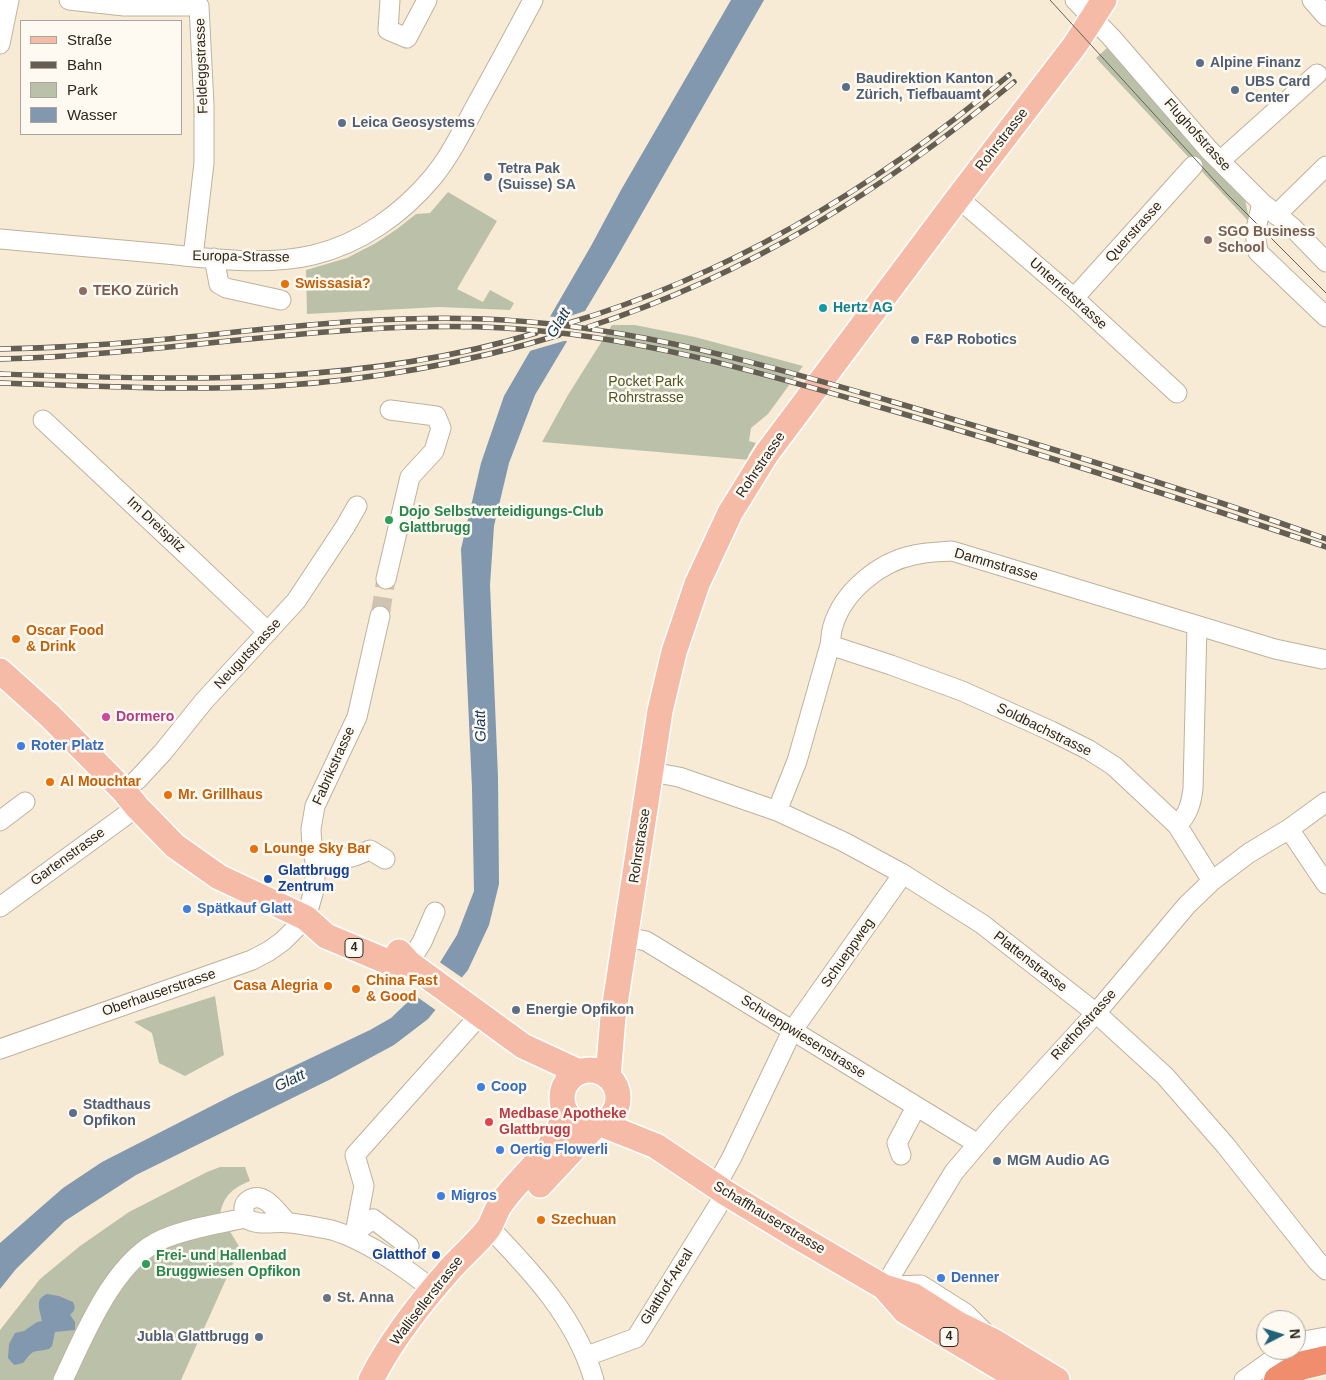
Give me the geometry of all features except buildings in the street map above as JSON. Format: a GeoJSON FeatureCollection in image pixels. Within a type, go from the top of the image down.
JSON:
{"type":"FeatureCollection","features":[{"type":"Feature","properties":{"kind":"highway"},"geometry":{"type":"LineString","coordinates":[[1278,1380],[1300,1366],[1326,1360]]}},
{"type":"Feature","properties":{"kind":"highway"},"geometry":{"type":"LineString","coordinates":[[1310,1380],[1326,1376]]}},
{"type":"Feature","properties":{"kind":"main road","name":"Rohrstrasse"},"geometry":{"type":"LineString","coordinates":[[593,1073],[613,1017],[660,711],[674,652],[696,584],[730,513],[767,453],[1075,45],[1098,9]]}},
{"type":"Feature","properties":{"kind":"main road","name":"Schaffhauserstrasse"},"geometry":{"type":"LineString","coordinates":[[0,671],[50,716],[175,846],[219,876],[306,918],[332,921],[384,944],[400,953],[412,965],[523,1046],[614,1083],[618,1100],[656,1146]]}},
{"type":"Feature","properties":{"kind":"main road","name":"Schaffhauserstrasse"},"geometry":{"type":"LineString","coordinates":[[523,1046],[574,1122],[588,1127],[598,1125],[656,1146],[795,1235],[884,1287],[914,1296],[958,1324],[993,1341],[1057,1380]]}},
{"type":"Feature","properties":{"kind":"main road"},"geometry":{"type":"LineString","coordinates":[[563,1105],[566,1082],[593,1073]]}},
{"type":"Feature","properties":{"kind":"main road"},"geometry":{"type":"LineString","coordinates":[[598,1125],[613,1114],[618,1100]]}},
{"type":"Feature","properties":{"kind":"main road","name":"Wallisellerstrasse"},"geometry":{"type":"LineString","coordinates":[[371,1380],[394,1342],[433,1290],[489,1227],[499,1205],[552,1144],[561,1128],[563,1105]]}},
{"type":"Feature","properties":{"kind":"main road","name":"Wallisellerstrasse"},"geometry":{"type":"LineString","coordinates":[[489,1227],[509,1218],[598,1125]]}},
{"type":"Feature","properties":{"kind":"main road","name":"Schaffhauserstrasse"},"geometry":{"type":"LineString","coordinates":[[884,1287],[905,1310],[1021,1380]]}},
{"type":"Feature","properties":{"kind":"street"},"geometry":{"type":"LineString","coordinates":[[0,44],[9,0]]}},
{"type":"Feature","properties":{"kind":"street","name":"Feldeggstrasse"},"geometry":{"type":"LineString","coordinates":[[69,0],[124,6],[199,6],[204,105],[204,163],[193,257]]}},
{"type":"Feature","properties":{"kind":"street"},"geometry":{"type":"LineString","coordinates":[[390,0],[388,30],[407,38],[427,0]]}},
{"type":"Feature","properties":{"kind":"street","name":"Europa-Strasse"},"geometry":{"type":"LineString","coordinates":[[0,239],[193,257],[254,260],[295,258],[335,249],[361,237],[401,209],[434,177],[460,135],[533,0]]}},
{"type":"Feature","properties":{"kind":"street","name":"Flughofstrasse"},"geometry":{"type":"LineString","coordinates":[[1075,0],[1098,9],[1111,37],[1220,161],[1269,209],[1293,228],[1326,262]]}},
{"type":"Feature","properties":{"kind":"street"},"geometry":{"type":"LineString","coordinates":[[1312,0],[1326,16]]}},
{"type":"Feature","properties":{"kind":"street"},"geometry":{"type":"LineString","coordinates":[[1220,161],[1317,74]]}},
{"type":"Feature","properties":{"kind":"street","name":"Querstrasse"},"geometry":{"type":"LineString","coordinates":[[1074,298],[1193,166]]}},
{"type":"Feature","properties":{"kind":"street"},"geometry":{"type":"LineString","coordinates":[[1326,166],[1269,209],[1255,233],[1258,252],[1326,318]]}},
{"type":"Feature","properties":{"kind":"street","name":"Unterrietstrasse"},"geometry":{"type":"LineString","coordinates":[[958,198],[1074,298],[1177,393]]}},
{"type":"Feature","properties":{"kind":"street"},"geometry":{"type":"LineString","coordinates":[[214,258],[219,284],[226,288],[281,300]]}},
{"type":"Feature","properties":{"kind":"street"},"geometry":{"type":"LineString","coordinates":[[386,579],[410,477],[434,451],[441,428],[436,416],[390,410]]}},
{"type":"Feature","properties":{"kind":"street","name":"Im Dreispitz"},"geometry":{"type":"LineString","coordinates":[[43,420],[268,632]]}},
{"type":"Feature","properties":{"kind":"street","name":"Neugutstrasse"},"geometry":{"type":"LineString","coordinates":[[130,799],[138,779],[163,752],[204,700],[296,601],[357,506]]}},
{"type":"Feature","properties":{"kind":"street","name":"Dammstrasse"},"geometry":{"type":"LineString","coordinates":[[777,811],[797,761],[830,645],[832,626],[840,610],[857,588],[887,565],[912,555],[931,552],[952,552],[1275,650],[1320,655]]}},
{"type":"Feature","properties":{"kind":"street","name":"Fabrikstrasse"},"geometry":{"type":"LineString","coordinates":[[306,918],[314,890],[316,866],[311,829],[315,806],[356,717],[380,616]]}},
{"type":"Feature","properties":{"kind":"street"},"geometry":{"type":"LineString","coordinates":[[1177,825],[1184,819],[1190,806],[1193,789],[1196,626]]}},
{"type":"Feature","properties":{"kind":"street","name":"Soldbachstrasse"},"geometry":{"type":"LineString","coordinates":[[830,645],[962,691],[1089,750],[1114,766],[1177,825],[1212,881]]}},
{"type":"Feature","properties":{"kind":"street","name":"Plattenstrasse"},"geometry":{"type":"LineString","coordinates":[[651,772],[679,777],[777,811],[844,842],[904,874],[982,924],[1096,1013],[1165,1076],[1226,1146],[1326,1270]]}},
{"type":"Feature","properties":{"kind":"street","name":"Gartenstrasse"},"geometry":{"type":"LineString","coordinates":[[0,907],[130,799]]}},
{"type":"Feature","properties":{"kind":"street"},"geometry":{"type":"LineString","coordinates":[[0,821],[26,802]]}},
{"type":"Feature","properties":{"kind":"street","name":"Riethofstrasse"},"geometry":{"type":"LineString","coordinates":[[884,1287],[951,1176],[1096,1013],[1187,904],[1212,881],[1250,853],[1289,829],[1326,802]]}},
{"type":"Feature","properties":{"kind":"street"},"geometry":{"type":"LineString","coordinates":[[1289,829],[1326,884]]}},
{"type":"Feature","properties":{"kind":"street"},"geometry":{"type":"LineString","coordinates":[[316,866],[356,856],[370,850],[385,859]]}},
{"type":"Feature","properties":{"kind":"street","name":"Schueppweg"},"geometry":{"type":"LineString","coordinates":[[721,1189],[732,1157],[792,1031],[904,874]]}},
{"type":"Feature","properties":{"kind":"street"},"geometry":{"type":"LineString","coordinates":[[412,965],[435,912]]}},
{"type":"Feature","properties":{"kind":"street","name":"Oberhauserstrasse"},"geometry":{"type":"LineString","coordinates":[[0,1049],[252,960],[283,941],[306,918]]}},
{"type":"Feature","properties":{"kind":"street","name":"Schueppwiesenstrasse"},"geometry":{"type":"LineString","coordinates":[[626,937],[646,941],[978,1144]]}},
{"type":"Feature","properties":{"kind":"street"},"geometry":{"type":"LineString","coordinates":[[354,1235],[364,1186],[355,1155],[473,1010]]}},
{"type":"Feature","properties":{"kind":"street"},"geometry":{"type":"LineString","coordinates":[[901,1155],[897,1143],[916,1107]]}},
{"type":"Feature","properties":{"kind":"street","name":"Glatthof-Areal"},"geometry":{"type":"LineString","coordinates":[[587,1356],[636,1338],[721,1189]]}},
{"type":"Feature","properties":{"kind":"street"},"geometry":{"type":"LineString","coordinates":[[245,1218],[243,1209],[246,1201],[252,1198],[260,1198],[269,1202],[288,1223]]}},
{"type":"Feature","properties":{"kind":"street"},"geometry":{"type":"LineString","coordinates":[[63,1380],[103,1301],[121,1272],[140,1253],[162,1240],[188,1230],[245,1218],[253,1223],[288,1223],[354,1235],[400,1265],[433,1290]]}},
{"type":"Feature","properties":{"kind":"street"},"geometry":{"type":"LineString","coordinates":[[354,1235],[373,1219],[409,1246],[400,1265]]}},
{"type":"Feature","properties":{"kind":"street"},"geometry":{"type":"LineString","coordinates":[[489,1227],[539,1280],[560,1309],[587,1356],[594,1380]]}},
{"type":"Feature","properties":{"kind":"street"},"geometry":{"type":"LineString","coordinates":[[1306,1341],[1326,1337]]}},
{"type":"Feature","properties":{"kind":"street"},"geometry":{"type":"LineString","coordinates":[[1244,1380],[1272,1360]]}},
{"type":"Feature","properties":{"kind":"green space"},"geometry":{"type":"Polygon","coordinates":[[[1107,48],[1244,195],[1250,223],[1096,58],[1107,48]]]}},
{"type":"Feature","properties":{"kind":"green space"},"geometry":{"type":"Polygon","coordinates":[[[448,192],[497,221],[457,289],[483,302],[490,290],[514,303],[510,310],[439,307],[307,314],[306,270],[347,258],[376,243],[416,214],[430,213],[448,192]]]}},
{"type":"Feature","properties":{"kind":"green space","name":"Pocket Park Rohrstrasse"},"geometry":{"type":"Polygon","coordinates":[[[612,325],[635,325],[695,337],[803,366],[768,414],[751,428],[749,441],[756,443],[748,456],[750,460],[542,442],[568,395],[612,325]]]}},
{"type":"Feature","properties":{"kind":"green space"},"geometry":{"type":"Polygon","coordinates":[[[215,996],[224,1055],[185,1076],[159,1063],[152,1033],[134,1022],[215,996]]]}},
{"type":"Feature","properties":{"kind":"green space","name":"Frei- und Hallenbad Bruggwiesen Opfikon"},"geometry":{"type":"Polygon","coordinates":[[[220,1167],[245,1167],[250,1181],[234,1190],[226,1198],[221,1208],[220,1215],[240,1248],[181,1380],[0,1380],[0,1330],[40,1279],[80,1246],[129,1212],[220,1167]]]}},
{"type":"Feature","properties":{"kind":"water","name":"Glatt"},"geometry":{"type":"Polygon","coordinates":[[[731,0],[764,0],[613,264],[535,395],[509,463],[494,526],[490,585],[498,777],[499,884],[489,925],[468,970],[428,1019],[394,1045],[331,1079],[136,1175],[65,1221],[16,1269],[0,1289],[0,1243],[63,1188],[102,1162],[235,1094],[370,1030],[391,1018],[414,996],[439,964],[457,935],[474,891],[472,788],[461,549],[481,463],[504,396],[731,0]]]}},
{"type":"Feature","properties":{"kind":"water"},"geometry":{"type":"Polygon","coordinates":[[[47,1294],[59,1296],[73,1302],[74,1309],[70,1315],[75,1322],[75,1330],[55,1332],[52,1346],[49,1349],[34,1352],[23,1363],[14,1365],[8,1358],[9,1344],[15,1333],[24,1331],[37,1322],[42,1321],[39,1302],[47,1294]]]}},
{"type":"Feature","properties":{"kind":"pier"},"geometry":{"type":"Polygon","coordinates":[[[588,310],[570,341],[526,352],[547,316],[564,318],[588,310]]]}},
{"type":"Feature","properties":{"kind":"pier"},"geometry":{"type":"Polygon","coordinates":[[[438,961],[464,979],[437,1011],[413,994],[438,961]]]}},
{"type":"Feature","properties":{"kind":"tunnel"},"geometry":{"type":"LineString","coordinates":[[380,616],[386,579]]}},
{"type":"Feature","properties":{"kind":"tram line"},"geometry":{"type":"LineString","coordinates":[[1050,0],[1226,193],[1326,293]]}},
{"type":"Feature","properties":{"kind":"railway"},"geometry":{"type":"LineString","coordinates":[[569,323],[630,303],[689,279],[746,252],[802,222],[856,189],[908,153],[1009,75]]}},
{"type":"Feature","properties":{"kind":"railway"},"geometry":{"type":"LineString","coordinates":[[588,327],[647,306],[704,282],[760,255],[813,225],[865,193],[916,158],[1014,82]]}},
{"type":"Feature","properties":{"kind":"railway"},"geometry":{"type":"LineString","coordinates":[[0,349],[118,343],[374,320],[461,318],[504,320],[554,324],[603,331],[651,339],[747,361],[842,387],[1109,467],[1326,539]]}},
{"type":"Feature","properties":{"kind":"railway"},"geometry":{"type":"LineString","coordinates":[[0,359],[126,351],[378,328],[504,328],[600,338],[695,357],[939,424],[1326,547]]}},
{"type":"Feature","properties":{"kind":"railway"},"geometry":{"type":"LineString","coordinates":[[0,374],[203,378],[270,376],[336,371],[402,363],[469,351],[536,333]]}},
{"type":"Feature","properties":{"kind":"railway"},"geometry":{"type":"LineString","coordinates":[[0,383],[172,388],[276,386],[312,383],[419,369],[489,354],[559,335]]}},
{"type":"Feature","properties":{"kind":"place","name":"Alpine Finanz"},"geometry":{"type":"Point","coordinates":[1200,63]}},
{"type":"Feature","properties":{"kind":"place","name":"Baudirektion Kanton Zürich, Tiefbauamt"},"geometry":{"type":"Point","coordinates":[846,87]}},
{"type":"Feature","properties":{"kind":"place","name":"UBS Card Center"},"geometry":{"type":"Point","coordinates":[1235,90]}},
{"type":"Feature","properties":{"kind":"place","name":"Leica Geosystems"},"geometry":{"type":"Point","coordinates":[342,123]}},
{"type":"Feature","properties":{"kind":"place","name":"Tetra Pak (Suisse) SA"},"geometry":{"type":"Point","coordinates":[488,177]}},
{"type":"Feature","properties":{"kind":"place","name":"SGO Business School"},"geometry":{"type":"Point","coordinates":[1208,240]}},
{"type":"Feature","properties":{"kind":"place","name":"Swissasia?"},"geometry":{"type":"Point","coordinates":[285,284]}},
{"type":"Feature","properties":{"kind":"place","name":"TEKO Zürich"},"geometry":{"type":"Point","coordinates":[83,291]}},
{"type":"Feature","properties":{"kind":"place","name":"Hertz AG"},"geometry":{"type":"Point","coordinates":[823,308]}},
{"type":"Feature","properties":{"kind":"place","name":"F&P Robotics"},"geometry":{"type":"Point","coordinates":[915,340]}},
{"type":"Feature","properties":{"kind":"place","name":"Dojo Selbstverteidigungs-Club Glattbrugg"},"geometry":{"type":"Point","coordinates":[389,520]}},
{"type":"Feature","properties":{"kind":"place","name":"Oscar Food & Drink"},"geometry":{"type":"Point","coordinates":[16,639]}},
{"type":"Feature","properties":{"kind":"place","name":"Dormero"},"geometry":{"type":"Point","coordinates":[106,717]}},
{"type":"Feature","properties":{"kind":"place","name":"Roter Platz"},"geometry":{"type":"Point","coordinates":[21,746]}},
{"type":"Feature","properties":{"kind":"place","name":"Al Mouchtar"},"geometry":{"type":"Point","coordinates":[50,782]}},
{"type":"Feature","properties":{"kind":"place","name":"Mr. Grillhaus"},"geometry":{"type":"Point","coordinates":[168,795]}},
{"type":"Feature","properties":{"kind":"place","name":"Lounge Sky Bar"},"geometry":{"type":"Point","coordinates":[254,849]}},
{"type":"Feature","properties":{"kind":"place","name":"Glattbrugg Zentrum"},"geometry":{"type":"Point","coordinates":[268,879]}},
{"type":"Feature","properties":{"kind":"place","name":"Spätkauf Glatt"},"geometry":{"type":"Point","coordinates":[187,909]}},
{"type":"Feature","properties":{"kind":"place","name":"Casa Alegria"},"geometry":{"type":"Point","coordinates":[328,986]}},
{"type":"Feature","properties":{"kind":"place","name":"China Fast & Good"},"geometry":{"type":"Point","coordinates":[356,989]}},
{"type":"Feature","properties":{"kind":"place","name":"Energie Opfikon"},"geometry":{"type":"Point","coordinates":[516,1010]}},
{"type":"Feature","properties":{"kind":"place","name":"Coop"},"geometry":{"type":"Point","coordinates":[481,1087]}},
{"type":"Feature","properties":{"kind":"place","name":"Stadthaus Opfikon"},"geometry":{"type":"Point","coordinates":[73,1113]}},
{"type":"Feature","properties":{"kind":"place","name":"Medbase Apotheke Glattbrugg"},"geometry":{"type":"Point","coordinates":[489,1122]}},
{"type":"Feature","properties":{"kind":"place","name":"Oertig Flowerli"},"geometry":{"type":"Point","coordinates":[500,1150]}},
{"type":"Feature","properties":{"kind":"place","name":"MGM Audio AG"},"geometry":{"type":"Point","coordinates":[997,1161]}},
{"type":"Feature","properties":{"kind":"place","name":"Migros"},"geometry":{"type":"Point","coordinates":[441,1196]}},
{"type":"Feature","properties":{"kind":"place","name":"Szechuan"},"geometry":{"type":"Point","coordinates":[541,1220]}},
{"type":"Feature","properties":{"kind":"place","name":"Glatthof"},"geometry":{"type":"Point","coordinates":[436,1255]}},
{"type":"Feature","properties":{"kind":"place","name":"Frei- und Hallenbad Bruggwiesen Opfikon"},"geometry":{"type":"Point","coordinates":[146,1264]}},
{"type":"Feature","properties":{"kind":"place","name":"Denner"},"geometry":{"type":"Point","coordinates":[941,1278]}},
{"type":"Feature","properties":{"kind":"place","name":"St. Anna"},"geometry":{"type":"Point","coordinates":[327,1298]}},
{"type":"Feature","properties":{"kind":"place","name":"Jubla Glattbrugg"},"geometry":{"type":"Point","coordinates":[259,1337]}}]}
